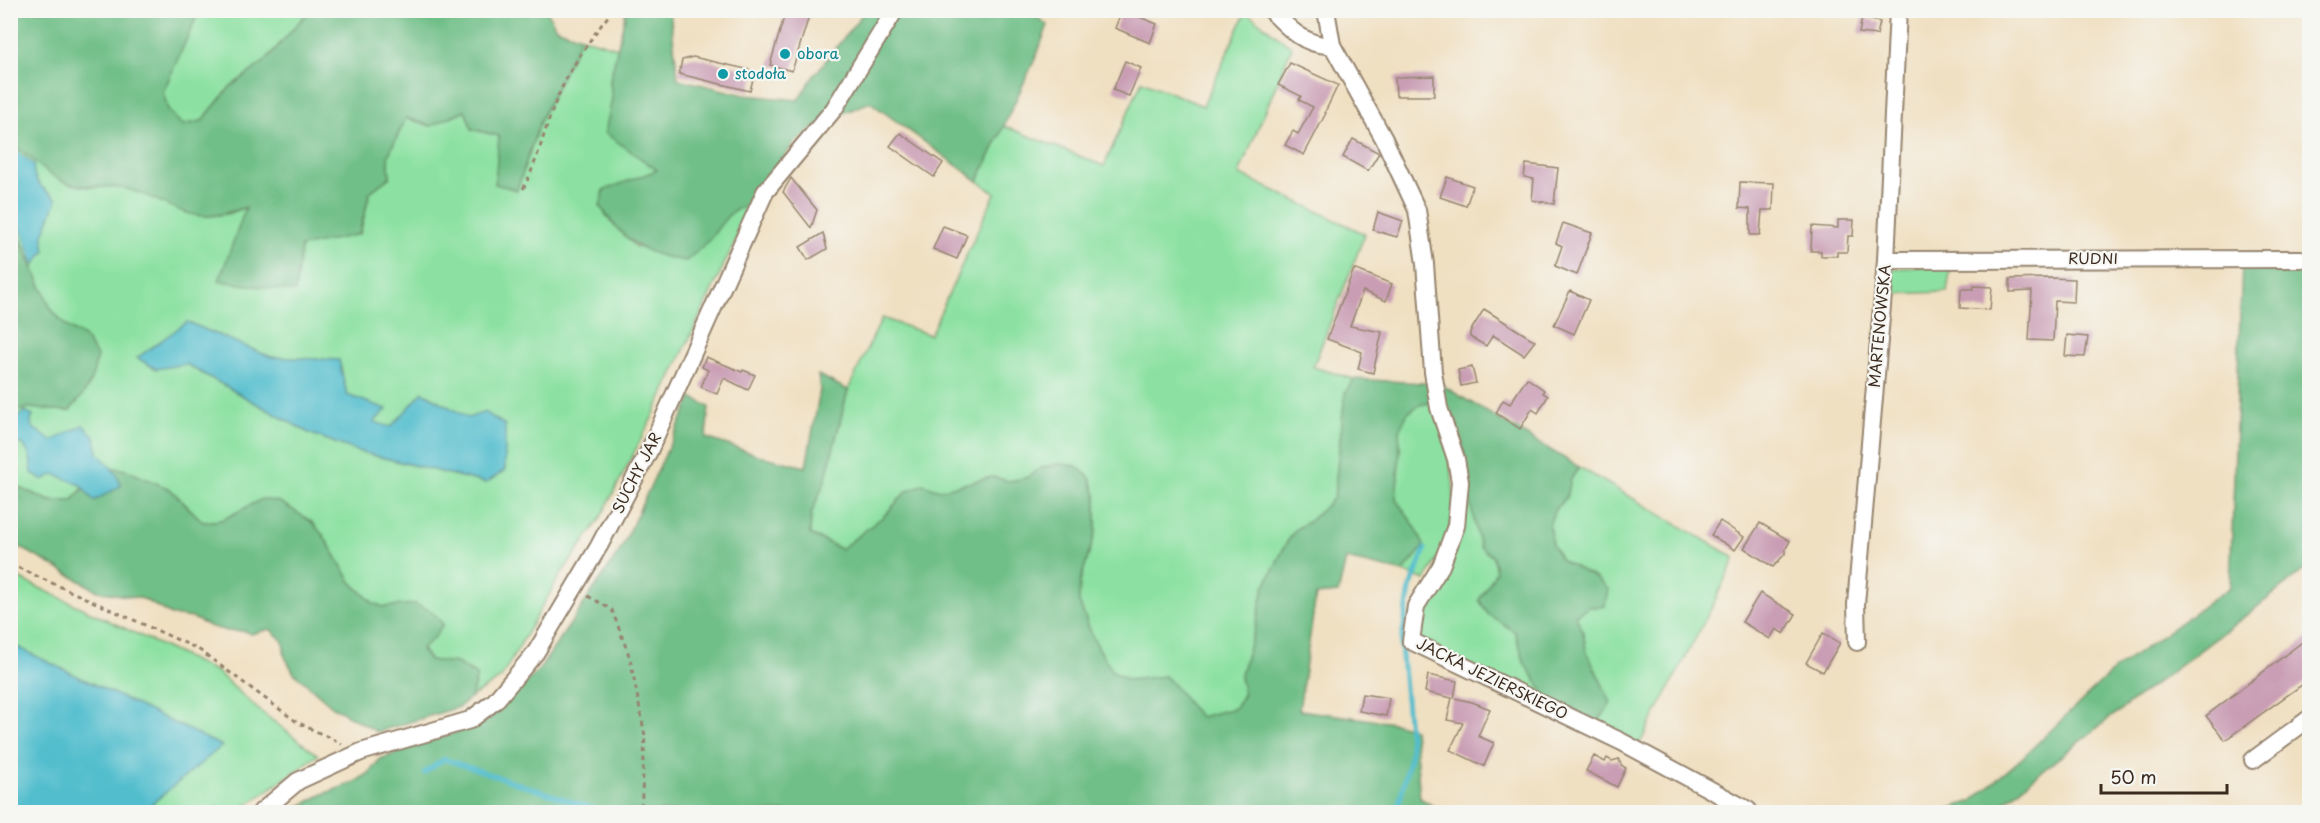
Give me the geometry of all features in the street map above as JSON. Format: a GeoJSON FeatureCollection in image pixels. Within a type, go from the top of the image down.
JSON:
{"type":"FeatureCollection","features":[{"type":"Feature","properties":{"kind":"street","name":"SUCHY JAR"},"geometry":{"type":"LineString","coordinates":[[261,813],[298,781],[361,752],[470,720],[495,701],[536,652],[599,546],[658,434],[765,192],[834,109],[895,10]]}},
{"type":"Feature","properties":{"kind":"street"},"geometry":{"type":"LineString","coordinates":[[1271,10],[1299,36],[1313,43],[1332,45],[1326,10]]}},
{"type":"Feature","properties":{"kind":"street","name":"MARTENOWSKA"},"geometry":{"type":"LineString","coordinates":[[1857,642],[1856,604],[1886,260],[1898,10]]}},
{"type":"Feature","properties":{"kind":"street","name":"JACKA JEZIERSKIEGO"},"geometry":{"type":"LineString","coordinates":[[1332,45],[1384,139],[1417,210],[1425,264],[1432,372],[1439,408],[1456,459],[1460,482],[1456,526],[1441,566],[1416,606],[1411,641],[1622,742],[1748,810]]}},
{"type":"Feature","properties":{"kind":"street","name":"RUDNI"},"geometry":{"type":"LineString","coordinates":[[1886,260],[2301,259]]}},
{"type":"Feature","properties":{"kind":"street"},"geometry":{"type":"LineString","coordinates":[[2253,760],[2310,718]]}},
{"type":"Feature","properties":{"kind":"path"},"geometry":{"type":"LineString","coordinates":[[523,189],[531,173],[555,102],[571,69],[582,50],[614,10]]}},
{"type":"Feature","properties":{"kind":"path"},"geometry":{"type":"LineString","coordinates":[[10,564],[198,649],[297,722],[322,736]]}},
{"type":"Feature","properties":{"kind":"path"},"geometry":{"type":"LineString","coordinates":[[574,587],[612,610],[630,658],[645,736],[641,813]]}},
{"type":"Feature","properties":{"kind":"green space"},"geometry":{"type":"Polygon","coordinates":[[[11,10],[199,11],[163,92],[168,110],[182,125],[202,121],[230,87],[264,62],[309,11],[547,11],[556,28],[581,37],[540,121],[517,190],[495,184],[499,136],[472,129],[465,110],[431,126],[406,118],[388,156],[390,177],[370,192],[359,234],[301,247],[295,292],[219,281],[246,207],[219,215],[199,216],[127,189],[68,183],[52,175],[11,145],[11,10]]]}},
{"type":"Feature","properties":{"kind":"green space"},"geometry":{"type":"Polygon","coordinates":[[[199,11],[309,11],[264,62],[230,87],[202,121],[182,125],[168,110],[163,92],[199,11]]]}},
{"type":"Feature","properties":{"kind":"green space"},"geometry":{"type":"Polygon","coordinates":[[[626,11],[670,11],[678,79],[745,95],[798,100],[813,77],[865,11],[1028,11],[1048,25],[1035,59],[978,181],[870,102],[822,122],[793,144],[753,203],[730,214],[707,242],[686,261],[658,255],[636,244],[617,229],[600,206],[604,190],[657,170],[605,133],[612,99],[610,81],[626,11]]]}},
{"type":"Feature","properties":{"kind":"green space"},"geometry":{"type":"Polygon","coordinates":[[[1246,12],[1292,47],[1239,174],[1365,234],[1313,367],[1354,379],[1345,393],[1334,498],[1310,521],[1296,529],[1264,588],[1257,621],[1240,677],[1244,693],[1235,708],[1201,717],[1165,676],[1128,680],[1112,671],[1093,638],[1079,602],[1080,582],[1096,531],[1096,495],[1090,478],[1076,466],[1058,464],[1041,468],[1026,478],[1009,481],[992,477],[940,490],[907,491],[884,516],[841,549],[810,534],[811,514],[825,481],[848,390],[882,318],[930,335],[995,193],[978,181],[1004,126],[1104,166],[1142,81],[1203,106],[1246,12]]]}},
{"type":"Feature","properties":{"kind":"green space"},"geometry":{"type":"Polygon","coordinates":[[[581,37],[618,48],[610,81],[612,99],[606,133],[657,170],[600,206],[610,221],[636,247],[713,235],[730,214],[753,203],[653,416],[600,519],[559,577],[501,678],[471,697],[477,675],[457,663],[429,660],[421,648],[434,638],[415,604],[383,607],[373,603],[351,582],[323,535],[262,500],[222,520],[203,522],[170,489],[93,476],[72,501],[50,501],[11,484],[11,413],[28,408],[69,411],[84,337],[66,326],[51,309],[11,216],[11,145],[88,187],[109,186],[130,189],[188,212],[208,216],[228,214],[247,207],[300,247],[328,239],[360,234],[370,192],[390,177],[388,156],[406,118],[431,126],[465,110],[472,129],[499,136],[517,189],[540,121],[581,37]],[[187,322],[186,364],[309,433],[360,452],[485,483],[468,418],[423,392],[392,428],[374,422],[386,410],[347,395],[339,360],[271,357],[187,322]]]}},
{"type":"Feature","properties":{"kind":"green space"},"geometry":{"type":"Polygon","coordinates":[[[10,216],[51,309],[66,326],[84,337],[97,356],[88,386],[69,411],[28,408],[11,413],[10,216]]]}},
{"type":"Feature","properties":{"kind":"green space"},"geometry":{"type":"Polygon","coordinates":[[[2242,263],[2309,268],[2309,566],[2070,749],[1993,812],[1939,812],[1972,801],[2022,758],[2114,670],[2230,587],[2242,263]]]}},
{"type":"Feature","properties":{"kind":"green space"},"geometry":{"type":"Polygon","coordinates":[[[1951,265],[1947,292],[1886,294],[1888,269],[1951,265]]]}},
{"type":"Feature","properties":{"kind":"green space"},"geometry":{"type":"Polygon","coordinates":[[[818,375],[848,390],[825,481],[811,514],[810,534],[841,549],[884,516],[907,491],[923,484],[940,490],[992,477],[1009,481],[1026,478],[1041,468],[1058,464],[1076,466],[1090,478],[1096,495],[1096,531],[1080,582],[1079,602],[1093,638],[1112,671],[1128,680],[1165,676],[1201,717],[1235,708],[1244,694],[1240,677],[1257,621],[1264,588],[1296,529],[1310,521],[1334,498],[1345,393],[1354,379],[1440,384],[1579,467],[1571,479],[1567,497],[1555,509],[1549,525],[1552,544],[1561,560],[1594,577],[1608,589],[1605,606],[1589,607],[1575,615],[1583,632],[1586,650],[1611,703],[1596,725],[1551,703],[1525,664],[1515,632],[1488,614],[1479,600],[1496,572],[1493,557],[1480,547],[1465,480],[1464,450],[1454,435],[1440,401],[1419,405],[1407,414],[1399,431],[1400,450],[1396,499],[1416,528],[1424,546],[1403,572],[1346,559],[1338,593],[1316,595],[1299,710],[1394,723],[1414,729],[1420,798],[1442,812],[270,812],[274,809],[291,811],[321,795],[355,782],[369,773],[380,759],[486,722],[539,670],[621,549],[692,397],[709,407],[706,438],[764,457],[806,467],[820,390],[818,375]]]}},
{"type":"Feature","properties":{"kind":"green space"},"geometry":{"type":"Polygon","coordinates":[[[1432,402],[1447,450],[1454,492],[1453,513],[1448,534],[1425,580],[1403,572],[1424,546],[1396,499],[1400,450],[1399,431],[1407,414],[1419,405],[1432,402]]]}},
{"type":"Feature","properties":{"kind":"green space"},"geometry":{"type":"Polygon","coordinates":[[[110,467],[126,470],[170,489],[203,522],[222,520],[262,499],[280,502],[311,521],[323,535],[351,582],[373,603],[383,607],[415,604],[431,611],[443,624],[434,638],[421,649],[429,660],[457,663],[477,676],[471,697],[459,707],[377,732],[333,707],[294,673],[285,657],[283,641],[270,629],[251,634],[244,631],[227,631],[193,618],[171,615],[144,599],[98,591],[11,542],[11,484],[50,501],[72,501],[94,478],[110,467]]]}},
{"type":"Feature","properties":{"kind":"green space"},"geometry":{"type":"Polygon","coordinates":[[[1579,467],[1735,558],[1712,607],[1639,745],[1596,725],[1611,703],[1586,650],[1583,632],[1575,615],[1589,607],[1605,606],[1594,577],[1561,560],[1552,544],[1549,525],[1555,509],[1567,497],[1571,479],[1579,467]]]}},
{"type":"Feature","properties":{"kind":"green space"},"geometry":{"type":"Polygon","coordinates":[[[1465,480],[1493,556],[1496,572],[1480,601],[1488,614],[1515,632],[1525,664],[1551,703],[1416,640],[1423,609],[1451,562],[1465,517],[1465,480]]]}},
{"type":"Feature","properties":{"kind":"green space"},"geometry":{"type":"Polygon","coordinates":[[[10,574],[217,672],[260,711],[318,755],[237,812],[142,812],[221,746],[11,644],[10,574]]]}},
{"type":"Feature","properties":{"kind":"water"},"geometry":{"type":"Polygon","coordinates":[[[10,147],[34,164],[34,176],[43,188],[57,199],[43,235],[45,251],[34,265],[23,233],[16,224],[11,223],[10,147]]]}},
{"type":"Feature","properties":{"kind":"water"},"geometry":{"type":"Polygon","coordinates":[[[187,322],[271,357],[339,360],[347,395],[387,409],[374,422],[391,427],[423,392],[468,418],[485,412],[505,425],[505,470],[486,483],[360,452],[309,433],[186,364],[156,369],[137,358],[187,322]]]}},
{"type":"Feature","properties":{"kind":"water"},"geometry":{"type":"Polygon","coordinates":[[[25,411],[33,416],[32,427],[52,441],[83,425],[95,437],[98,453],[116,473],[121,486],[94,501],[81,485],[54,474],[43,480],[32,473],[30,456],[23,444],[11,443],[11,422],[25,411]]]}},
{"type":"Feature","properties":{"kind":"water"},"geometry":{"type":"Polygon","coordinates":[[[10,644],[222,746],[142,812],[11,812],[10,644]]]}},
{"type":"Feature","properties":{"kind":"building","name":"obora"},"geometry":{"type":"Polygon","coordinates":[[[786,10],[810,13],[792,71],[770,65],[786,10]]]}},
{"type":"Feature","properties":{"kind":"building"},"geometry":{"type":"Polygon","coordinates":[[[1122,10],[1157,24],[1150,43],[1115,28],[1122,10]]]}},
{"type":"Feature","properties":{"kind":"building"},"geometry":{"type":"Polygon","coordinates":[[[1862,18],[1880,22],[1877,35],[1859,33],[1862,18]]]}},
{"type":"Feature","properties":{"kind":"building","name":"stodoła"},"geometry":{"type":"Polygon","coordinates":[[[693,57],[755,71],[750,91],[679,74],[682,60],[693,57]]]}},
{"type":"Feature","properties":{"kind":"building"},"geometry":{"type":"Polygon","coordinates":[[[1125,61],[1141,68],[1129,96],[1113,90],[1125,61]]]}},
{"type":"Feature","properties":{"kind":"building"},"geometry":{"type":"Polygon","coordinates":[[[1290,63],[1338,85],[1304,155],[1285,145],[1293,131],[1298,134],[1313,107],[1299,100],[1301,96],[1278,85],[1290,63]]]}},
{"type":"Feature","properties":{"kind":"building"},"geometry":{"type":"Polygon","coordinates":[[[1434,76],[1434,96],[1396,96],[1395,77],[1434,76]]]}},
{"type":"Feature","properties":{"kind":"building"},"geometry":{"type":"Polygon","coordinates":[[[900,133],[943,163],[934,177],[890,146],[900,133]]]}},
{"type":"Feature","properties":{"kind":"building"},"geometry":{"type":"Polygon","coordinates":[[[1353,139],[1379,153],[1368,171],[1343,157],[1353,139]]]}},
{"type":"Feature","properties":{"kind":"building"},"geometry":{"type":"Polygon","coordinates":[[[1526,164],[1558,168],[1554,204],[1532,200],[1534,179],[1524,177],[1526,164]]]}},
{"type":"Feature","properties":{"kind":"building"},"geometry":{"type":"Polygon","coordinates":[[[1447,177],[1473,186],[1466,206],[1440,197],[1447,177]]]}},
{"type":"Feature","properties":{"kind":"building"},"geometry":{"type":"Polygon","coordinates":[[[791,178],[817,210],[811,228],[783,192],[791,178]]]}},
{"type":"Feature","properties":{"kind":"building"},"geometry":{"type":"Polygon","coordinates":[[[1740,182],[1774,183],[1773,210],[1762,210],[1760,235],[1750,235],[1750,209],[1739,208],[1740,182]]]}},
{"type":"Feature","properties":{"kind":"building"},"geometry":{"type":"Polygon","coordinates":[[[1378,212],[1403,221],[1397,237],[1373,230],[1378,212]]]}},
{"type":"Feature","properties":{"kind":"building"},"geometry":{"type":"Polygon","coordinates":[[[1838,220],[1854,220],[1853,236],[1848,236],[1847,252],[1837,252],[1837,256],[1821,256],[1821,251],[1811,251],[1812,226],[1838,228],[1838,220]]]}},
{"type":"Feature","properties":{"kind":"building"},"geometry":{"type":"Polygon","coordinates":[[[1563,223],[1592,233],[1577,275],[1555,266],[1562,246],[1556,243],[1563,223]]]}},
{"type":"Feature","properties":{"kind":"building"},"geometry":{"type":"Polygon","coordinates":[[[943,226],[967,235],[957,259],[933,249],[943,226]]]}},
{"type":"Feature","properties":{"kind":"building"},"geometry":{"type":"Polygon","coordinates":[[[823,233],[827,249],[808,260],[800,247],[823,233]]]}},
{"type":"Feature","properties":{"kind":"building"},"geometry":{"type":"Polygon","coordinates":[[[1354,269],[1392,284],[1386,301],[1363,291],[1350,326],[1382,332],[1373,373],[1358,369],[1362,352],[1327,339],[1354,269]]]}},
{"type":"Feature","properties":{"kind":"building"},"geometry":{"type":"Polygon","coordinates":[[[2010,279],[2075,279],[2074,302],[2055,301],[2053,341],[2029,340],[2032,291],[2010,292],[2010,279]]]}},
{"type":"Feature","properties":{"kind":"building"},"geometry":{"type":"Polygon","coordinates":[[[1974,286],[1992,287],[1990,310],[1960,308],[1961,289],[1973,289],[1974,286]]]}},
{"type":"Feature","properties":{"kind":"building"},"geometry":{"type":"Polygon","coordinates":[[[1570,291],[1589,300],[1574,334],[1554,325],[1570,291]]]}},
{"type":"Feature","properties":{"kind":"building"},"geometry":{"type":"Polygon","coordinates":[[[1484,309],[1535,341],[1524,355],[1493,335],[1486,346],[1470,337],[1470,332],[1484,309]]]}},
{"type":"Feature","properties":{"kind":"building"},"geometry":{"type":"Polygon","coordinates":[[[2067,335],[2088,337],[2085,357],[2065,356],[2067,335]]]}},
{"type":"Feature","properties":{"kind":"building"},"geometry":{"type":"Polygon","coordinates":[[[706,357],[755,375],[748,390],[724,378],[717,394],[701,387],[708,370],[702,367],[706,357]]]}},
{"type":"Feature","properties":{"kind":"building"},"geometry":{"type":"Polygon","coordinates":[[[1472,367],[1476,383],[1461,386],[1458,370],[1472,367]]]}},
{"type":"Feature","properties":{"kind":"building"},"geometry":{"type":"Polygon","coordinates":[[[1527,378],[1544,390],[1543,393],[1548,396],[1538,413],[1532,409],[1520,429],[1496,413],[1503,400],[1510,404],[1527,378]]]}},
{"type":"Feature","properties":{"kind":"building"},"geometry":{"type":"Polygon","coordinates":[[[1720,521],[1744,537],[1735,550],[1711,535],[1720,521]]]}},
{"type":"Feature","properties":{"kind":"building"},"geometry":{"type":"Polygon","coordinates":[[[1760,523],[1790,541],[1785,554],[1773,567],[1744,548],[1760,523]]]}},
{"type":"Feature","properties":{"kind":"building"},"geometry":{"type":"Polygon","coordinates":[[[1760,593],[1796,614],[1784,634],[1776,629],[1770,639],[1742,622],[1760,593]]]}},
{"type":"Feature","properties":{"kind":"building"},"geometry":{"type":"Polygon","coordinates":[[[1823,633],[1840,643],[1823,672],[1806,663],[1823,633]]]}},
{"type":"Feature","properties":{"kind":"building"},"geometry":{"type":"Polygon","coordinates":[[[2310,636],[2310,679],[2225,740],[2206,716],[2310,636]]]}},
{"type":"Feature","properties":{"kind":"building"},"geometry":{"type":"Polygon","coordinates":[[[1428,675],[1457,681],[1454,698],[1490,709],[1478,736],[1494,743],[1484,766],[1450,750],[1463,723],[1447,720],[1452,698],[1425,692],[1428,675]]]}},
{"type":"Feature","properties":{"kind":"building"},"geometry":{"type":"Polygon","coordinates":[[[1362,694],[1389,698],[1386,716],[1359,711],[1362,694]]]}},
{"type":"Feature","properties":{"kind":"building"},"geometry":{"type":"Polygon","coordinates":[[[1594,756],[1605,762],[1607,758],[1612,761],[1619,759],[1621,765],[1626,768],[1617,787],[1586,771],[1594,756]]]}},
{"type":"Feature","properties":{"kind":"waterway"},"geometry":{"type":"LineString","coordinates":[[1397,812],[1411,752],[1401,645],[1410,588],[1425,549]]}},
{"type":"Feature","properties":{"kind":"waterway"},"geometry":{"type":"LineString","coordinates":[[424,773],[444,759],[603,812]]}},
{"type":"Feature","properties":{"kind":"place","name":"obora"},"geometry":{"type":"Point","coordinates":[785,54]}},
{"type":"Feature","properties":{"kind":"place","name":"stodoła"},"geometry":{"type":"Point","coordinates":[723,74]}}]}
